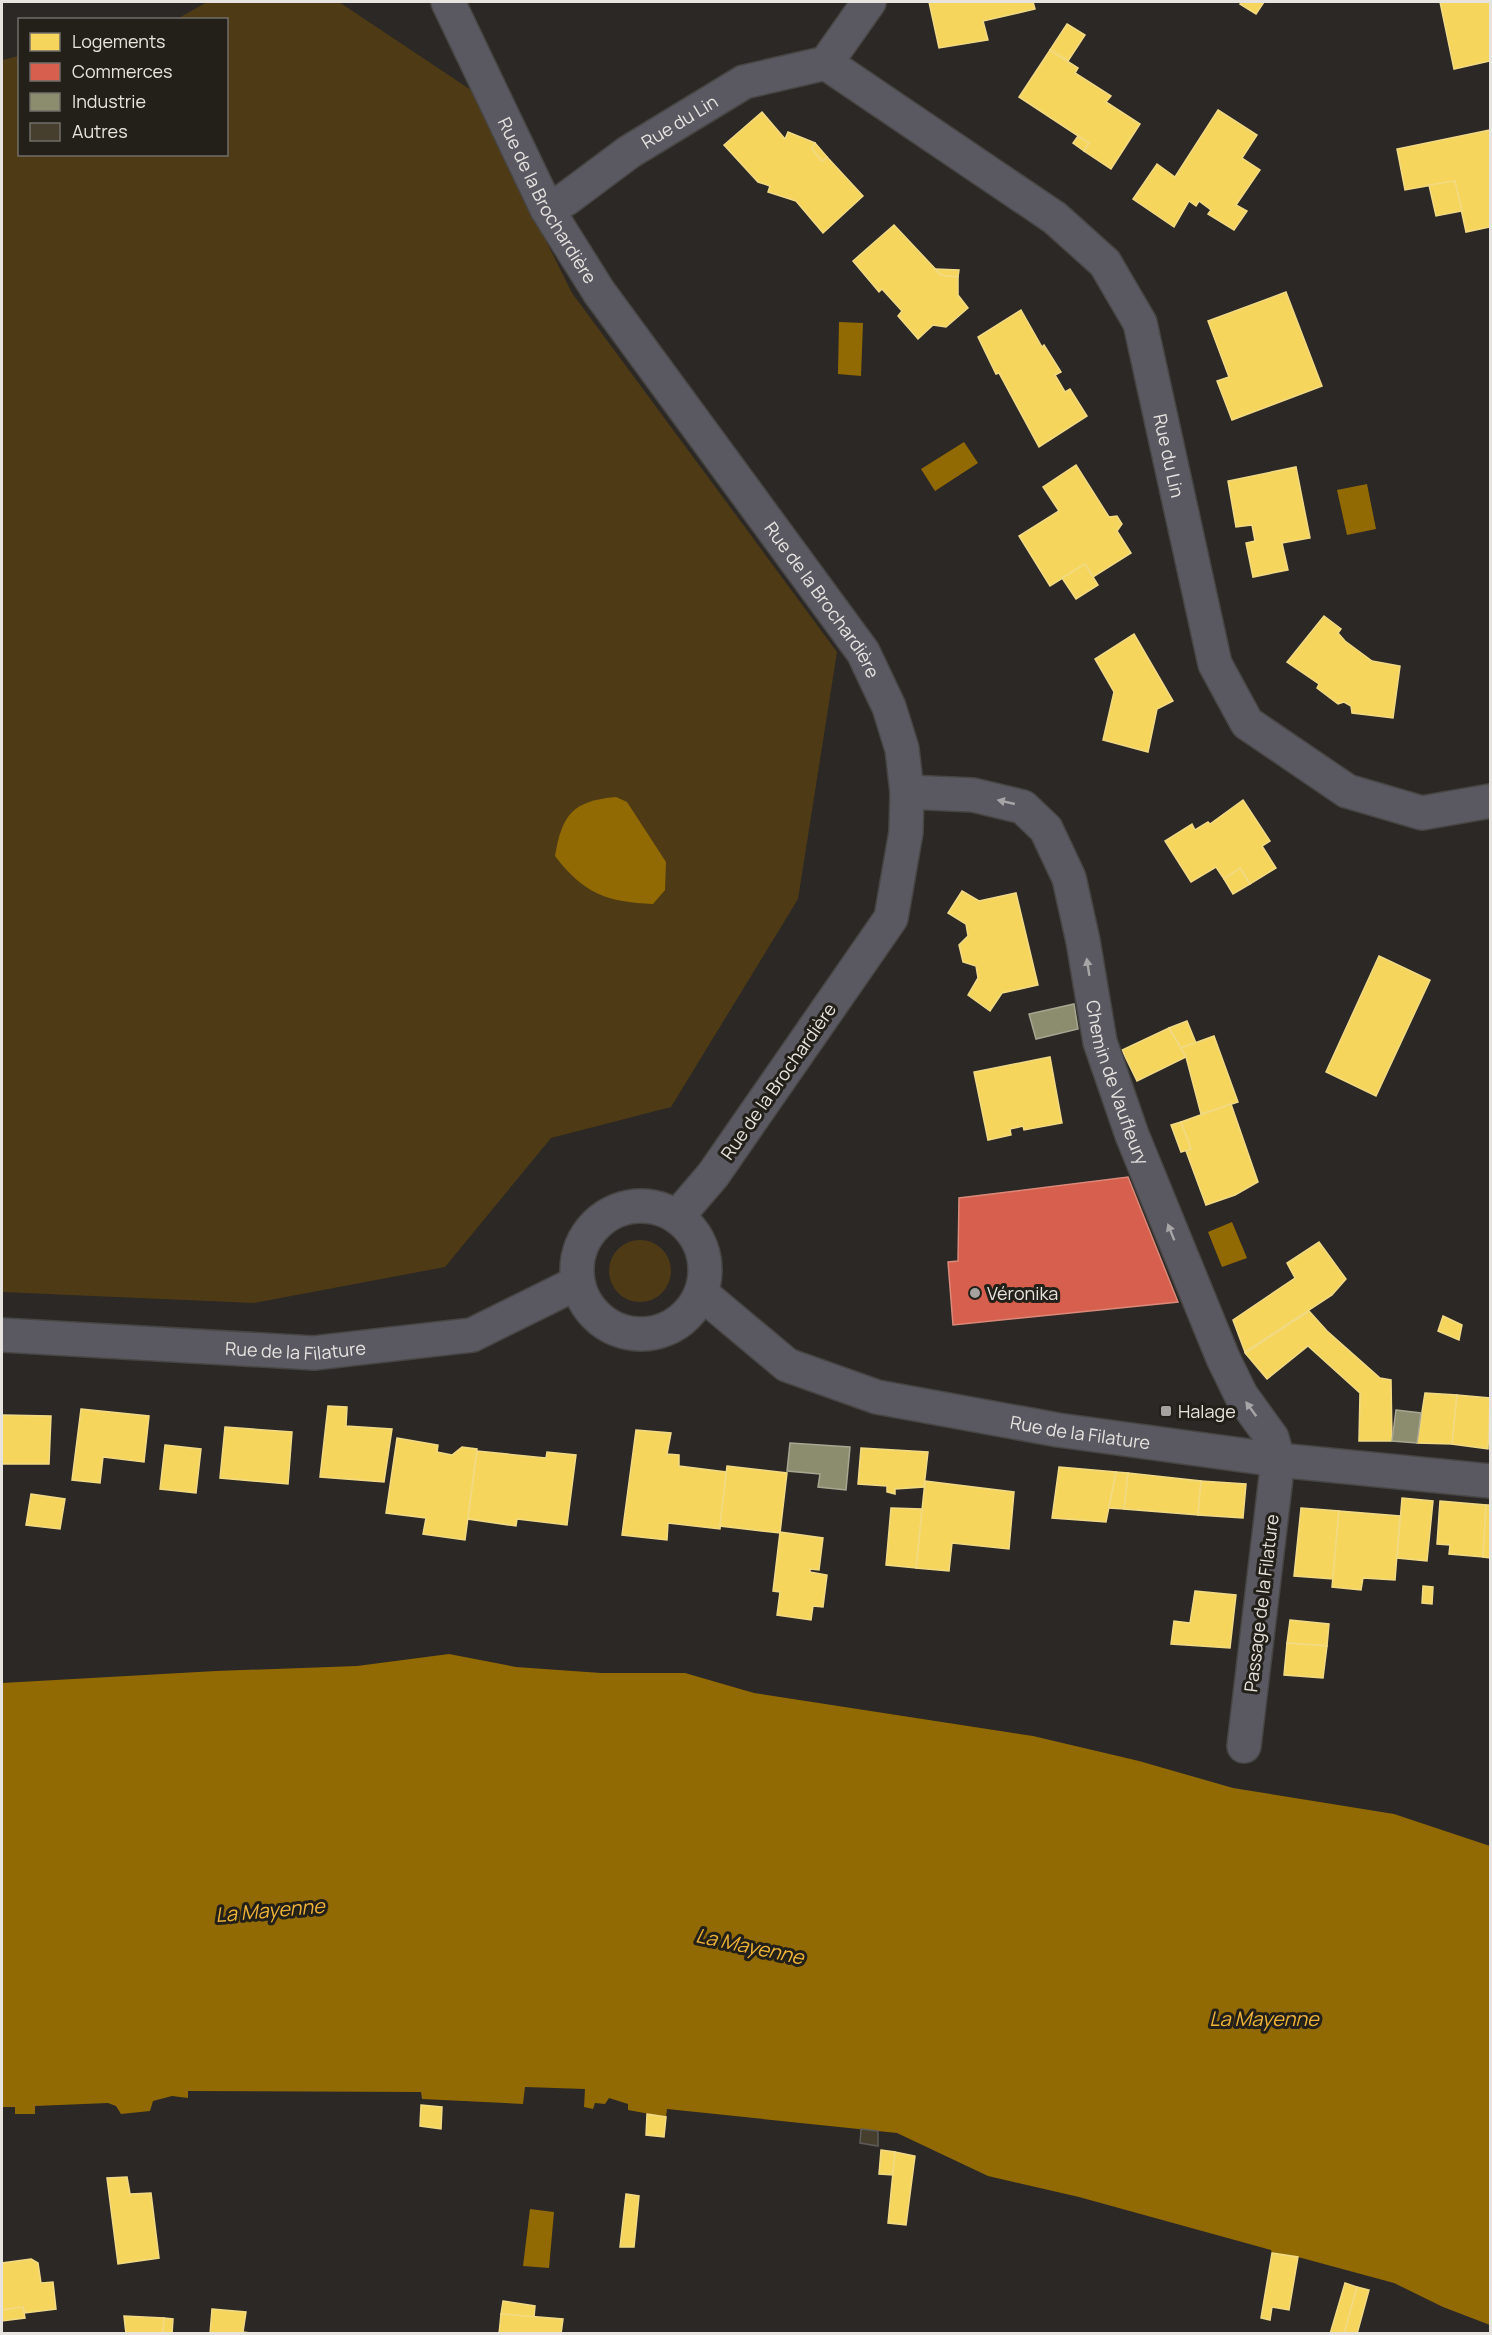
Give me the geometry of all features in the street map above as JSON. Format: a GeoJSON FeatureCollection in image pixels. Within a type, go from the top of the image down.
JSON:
{"type":"FeatureCollection","features":[{"type":"Feature","properties":{"kind":"street","name":"Rue de la Brochardière"},"geometry":{"type":"LineString","coordinates":[[448,2],[547,209],[599,292],[863,652],[889,706],[902,749],[908,792],[906,832],[891,918],[713,1175],[677,1217]]}},
{"type":"Feature","properties":{"kind":"street"},"geometry":{"type":"LineString","coordinates":[[826,63],[869,2]]}},
{"type":"Feature","properties":{"kind":"street","name":"Rue du Lin"},"geometry":{"type":"LineString","coordinates":[[547,209],[566,199],[629,152],[744,82],[826,63],[1055,218],[1105,263],[1140,323],[1215,664],[1247,723],[1347,791],[1422,813],[1491,801]]}},
{"type":"Feature","properties":{"kind":"street","name":"Chemin de Vaufleury"},"geometry":{"type":"LineString","coordinates":[[908,792],[973,795],[1023,807],[1046,829],[1069,878],[1083,941],[1100,1042],[1132,1135],[1222,1358],[1241,1395],[1272,1438],[1278,1460]]}},
{"type":"Feature","properties":{"kind":"street"},"geometry":{"type":"LineString","coordinates":[[636,1206],[658,1208],[677,1217],[692,1231],[703,1251],[705,1272],[701,1293],[693,1309],[680,1322],[655,1332],[627,1333],[610,1327],[595,1316],[584,1301],[577,1283],[576,1262],[583,1241],[596,1223],[615,1211],[636,1206]]}},
{"type":"Feature","properties":{"kind":"street","name":"Rue de la Filature"},"geometry":{"type":"LineString","coordinates":[[2,1335],[314,1353],[472,1335],[577,1283]]}},
{"type":"Feature","properties":{"kind":"street","name":"Rue de la Filature"},"geometry":{"type":"LineString","coordinates":[[701,1293],[787,1365],[876,1397],[1058,1430],[1278,1460],[1491,1480]]}},
{"type":"Feature","properties":{"kind":"street","name":"Passage de la Filature"},"geometry":{"type":"LineString","coordinates":[[1244,1746],[1278,1460]]}},
{"type":"Feature","properties":{"kind":"shaded area"},"geometry":{"type":"Polygon","coordinates":[[[207,2],[339,2],[471,90],[572,293],[837,652],[798,899],[671,1107],[551,1138],[445,1267],[254,1303],[2,1292],[2,60],[18,56],[18,156],[228,156],[228,18],[179,18],[207,2]]]}},
{"type":"Feature","properties":{"kind":"shaded area"},"geometry":{"type":"Polygon","coordinates":[[[640,1240],[652,1242],[662,1249],[669,1259],[671,1271],[669,1283],[662,1293],[652,1300],[640,1302],[628,1300],[618,1293],[611,1283],[609,1271],[611,1259],[618,1249],[628,1242],[640,1240]]]}},
{"type":"Feature","properties":{"kind":"water"},"geometry":{"type":"Polygon","coordinates":[[[839,322],[863,323],[861,376],[838,374],[839,322]]]}},
{"type":"Feature","properties":{"kind":"water"},"geometry":{"type":"Polygon","coordinates":[[[964,442],[978,463],[935,491],[921,469],[964,442]]]}},
{"type":"Feature","properties":{"kind":"water"},"geometry":{"type":"Polygon","coordinates":[[[1367,484],[1376,529],[1347,535],[1337,490],[1367,484]]]}},
{"type":"Feature","properties":{"kind":"water"},"geometry":{"type":"Polygon","coordinates":[[[616,797],[627,802],[666,862],[665,890],[653,904],[622,901],[598,894],[576,879],[555,856],[561,830],[572,812],[589,802],[616,797]]]}},
{"type":"Feature","properties":{"kind":"water"},"geometry":{"type":"Polygon","coordinates":[[[1232,1222],[1247,1258],[1222,1267],[1208,1232],[1232,1222]]]}},
{"type":"Feature","properties":{"kind":"water","name":"La Mayenne"},"geometry":{"type":"Polygon","coordinates":[[[449,1654],[516,1667],[601,1673],[685,1673],[754,1693],[1033,1736],[1139,1761],[1233,1788],[1394,1814],[1490,1846],[1490,2325],[1443,2307],[1394,2283],[1298,2257],[1272,2253],[1271,2250],[1079,2197],[988,2176],[897,2133],[667,2109],[666,2117],[628,2110],[628,2104],[609,2098],[605,2104],[595,2103],[593,2109],[584,2107],[585,2089],[525,2087],[523,2104],[422,2099],[421,2092],[188,2091],[188,2098],[172,2096],[153,2101],[150,2111],[121,2114],[116,2106],[108,2103],[35,2106],[35,2114],[15,2114],[15,2107],[2,2107],[2,1683],[357,1666],[449,1654]]]}},
{"type":"Feature","properties":{"kind":"water"},"geometry":{"type":"Polygon","coordinates":[[[530,2209],[554,2212],[549,2268],[523,2266],[530,2209]]]}},
{"type":"Feature","properties":{"kind":"building: Logements"},"geometry":{"type":"Polygon","coordinates":[[[929,2],[1033,2],[1035,9],[983,21],[988,40],[939,48],[929,2]]]}},
{"type":"Feature","properties":{"kind":"building: Logements"},"geometry":{"type":"Polygon","coordinates":[[[1242,2],[1264,2],[1256,14],[1240,4],[1242,2]]]}},
{"type":"Feature","properties":{"kind":"building: Logements"},"geometry":{"type":"Polygon","coordinates":[[[1440,2],[1490,2],[1490,61],[1454,69],[1440,2]]]}},
{"type":"Feature","properties":{"kind":"building: Logements"},"geometry":{"type":"Polygon","coordinates":[[[1067,24],[1085,35],[1068,61],[1050,50],[1067,24]]]}},
{"type":"Feature","properties":{"kind":"building: Logements"},"geometry":{"type":"Polygon","coordinates":[[[1050,50],[1078,68],[1075,73],[1111,96],[1106,102],[1140,124],[1111,169],[1084,151],[1089,143],[1019,97],[1050,50]]]}},
{"type":"Feature","properties":{"kind":"building: Logements"},"geometry":{"type":"Polygon","coordinates":[[[1218,110],[1257,135],[1242,158],[1260,170],[1236,205],[1247,211],[1234,230],[1208,214],[1211,210],[1199,201],[1196,206],[1189,201],[1174,227],[1133,199],[1157,164],[1175,177],[1218,110]]]}},
{"type":"Feature","properties":{"kind":"building: Logements"},"geometry":{"type":"Polygon","coordinates":[[[762,112],[785,139],[788,132],[815,143],[812,149],[822,161],[827,157],[863,196],[823,233],[796,201],[768,192],[770,186],[758,182],[724,145],[762,112]]]}},
{"type":"Feature","properties":{"kind":"building: Logements"},"geometry":{"type":"Polygon","coordinates":[[[1490,130],[1490,227],[1466,232],[1455,181],[1405,190],[1397,149],[1490,130]]]}},
{"type":"Feature","properties":{"kind":"building: Logements"},"geometry":{"type":"Polygon","coordinates":[[[1078,136],[1089,143],[1084,151],[1073,143],[1078,136]]]}},
{"type":"Feature","properties":{"kind":"building: Logements"},"geometry":{"type":"Polygon","coordinates":[[[815,143],[827,157],[822,161],[812,149],[815,143]]]}},
{"type":"Feature","properties":{"kind":"building: Logements"},"geometry":{"type":"Polygon","coordinates":[[[1455,181],[1462,211],[1436,216],[1429,185],[1455,181]]]}},
{"type":"Feature","properties":{"kind":"building: Logements"},"geometry":{"type":"Polygon","coordinates":[[[894,225],[941,275],[958,277],[958,295],[968,308],[946,327],[933,325],[918,339],[898,316],[902,311],[882,289],[879,292],[853,261],[894,225]]]}},
{"type":"Feature","properties":{"kind":"building: Logements"},"geometry":{"type":"Polygon","coordinates":[[[935,269],[959,270],[958,277],[941,275],[935,269]]]}},
{"type":"Feature","properties":{"kind":"building: Logements"},"geometry":{"type":"Polygon","coordinates":[[[1286,292],[1322,386],[1232,420],[1217,381],[1229,377],[1208,321],[1286,292]]]}},
{"type":"Feature","properties":{"kind":"building: Logements"},"geometry":{"type":"Polygon","coordinates":[[[1021,310],[1042,347],[1044,345],[1061,372],[1055,375],[1065,392],[1070,389],[1087,416],[1039,447],[999,373],[996,374],[978,337],[1021,310]]]}},
{"type":"Feature","properties":{"kind":"building: Logements"},"geometry":{"type":"Polygon","coordinates":[[[1076,465],[1109,517],[1117,516],[1122,524],[1117,531],[1131,553],[1093,577],[1085,564],[1050,586],[1019,536],[1059,511],[1043,487],[1076,465]]]}},
{"type":"Feature","properties":{"kind":"building: Logements"},"geometry":{"type":"Polygon","coordinates":[[[1296,467],[1310,538],[1282,543],[1288,570],[1253,577],[1246,543],[1255,541],[1252,525],[1236,527],[1228,481],[1296,467]]]}},
{"type":"Feature","properties":{"kind":"building: Logements"},"geometry":{"type":"Polygon","coordinates":[[[1085,564],[1098,585],[1076,599],[1062,578],[1085,564]]]}},
{"type":"Feature","properties":{"kind":"building: Logements"},"geometry":{"type":"Polygon","coordinates":[[[1324,616],[1341,629],[1338,633],[1345,641],[1372,661],[1400,666],[1393,718],[1352,713],[1351,706],[1344,702],[1338,704],[1317,688],[1319,684],[1287,662],[1324,616]]]}},
{"type":"Feature","properties":{"kind":"building: Logements"},"geometry":{"type":"Polygon","coordinates":[[[1134,634],[1173,701],[1157,709],[1148,752],[1103,740],[1114,692],[1095,659],[1134,634]]]}},
{"type":"Feature","properties":{"kind":"building: Logements"},"geometry":{"type":"Polygon","coordinates":[[[1243,800],[1270,841],[1262,846],[1276,868],[1250,884],[1240,868],[1224,879],[1216,867],[1191,882],[1165,841],[1192,824],[1195,830],[1208,822],[1210,824],[1243,800]]]}},
{"type":"Feature","properties":{"kind":"building: Logements"},"geometry":{"type":"Polygon","coordinates":[[[1240,868],[1250,884],[1233,894],[1224,879],[1240,868]]]}},
{"type":"Feature","properties":{"kind":"building: Logements"},"geometry":{"type":"Polygon","coordinates":[[[962,891],[979,901],[1016,893],[1038,985],[1002,993],[990,1011],[968,995],[978,978],[976,966],[963,962],[959,945],[968,936],[966,924],[948,913],[962,891]]]}},
{"type":"Feature","properties":{"kind":"building: Logements"},"geometry":{"type":"Polygon","coordinates":[[[1379,956],[1430,980],[1376,1096],[1326,1072],[1379,956]]]}},
{"type":"Feature","properties":{"kind":"building: Logements"},"geometry":{"type":"Polygon","coordinates":[[[1187,1021],[1196,1043],[1181,1048],[1169,1028],[1187,1021]]]}},
{"type":"Feature","properties":{"kind":"building: Logements"},"geometry":{"type":"Polygon","coordinates":[[[1169,1028],[1186,1057],[1137,1081],[1122,1050],[1169,1028]]]}},
{"type":"Feature","properties":{"kind":"building: Logements"},"geometry":{"type":"Polygon","coordinates":[[[1214,1036],[1238,1102],[1201,1114],[1186,1057],[1181,1048],[1214,1036]]]}},
{"type":"Feature","properties":{"kind":"building: Logements"},"geometry":{"type":"Polygon","coordinates":[[[1050,1057],[1062,1123],[1024,1130],[1023,1126],[1010,1129],[1011,1135],[988,1140],[974,1072],[1050,1057]]]}},
{"type":"Feature","properties":{"kind":"building: Logements"},"geometry":{"type":"Polygon","coordinates":[[[1231,1104],[1258,1182],[1235,1195],[1206,1205],[1186,1151],[1191,1149],[1181,1122],[1231,1104]]]}},
{"type":"Feature","properties":{"kind":"building: Logements"},"geometry":{"type":"Polygon","coordinates":[[[1181,1122],[1191,1149],[1181,1152],[1171,1125],[1181,1122]]]}},
{"type":"Feature","properties":{"kind":"building: Logements"},"geometry":{"type":"Polygon","coordinates":[[[1319,1242],[1346,1279],[1332,1295],[1245,1352],[1233,1320],[1295,1278],[1287,1263],[1319,1242]]]}},
{"type":"Feature","properties":{"kind":"building: Logements"},"geometry":{"type":"Polygon","coordinates":[[[1309,1311],[1327,1331],[1380,1378],[1391,1380],[1392,1441],[1359,1441],[1360,1393],[1308,1346],[1267,1379],[1245,1353],[1309,1311]]]}},
{"type":"Feature","properties":{"kind":"building: Logements"},"geometry":{"type":"Polygon","coordinates":[[[1443,1316],[1462,1325],[1459,1340],[1438,1331],[1443,1316]]]}},
{"type":"Feature","properties":{"kind":"building: Logements"},"geometry":{"type":"Polygon","coordinates":[[[1425,1393],[1457,1395],[1452,1444],[1417,1443],[1425,1393]]]}},
{"type":"Feature","properties":{"kind":"building: Logements"},"geometry":{"type":"Polygon","coordinates":[[[1457,1395],[1490,1398],[1488,1449],[1452,1444],[1457,1395]]]}},
{"type":"Feature","properties":{"kind":"building: Logements"},"geometry":{"type":"Polygon","coordinates":[[[328,1406],[347,1407],[346,1426],[392,1429],[384,1482],[320,1477],[328,1406]]]}},
{"type":"Feature","properties":{"kind":"building: Logements"},"geometry":{"type":"Polygon","coordinates":[[[81,1409],[149,1416],[144,1462],[103,1457],[100,1483],[72,1480],[81,1409]]]}},
{"type":"Feature","properties":{"kind":"building: Logements"},"geometry":{"type":"Polygon","coordinates":[[[2,1415],[51,1416],[49,1464],[2,1464],[2,1415]]]}},
{"type":"Feature","properties":{"kind":"building: Logements"},"geometry":{"type":"Polygon","coordinates":[[[225,1427],[292,1432],[288,1484],[220,1478],[225,1427]]]}},
{"type":"Feature","properties":{"kind":"building: Logements"},"geometry":{"type":"Polygon","coordinates":[[[636,1430],[671,1433],[667,1454],[679,1455],[679,1466],[726,1472],[720,1529],[668,1523],[667,1540],[622,1535],[636,1430]]]}},
{"type":"Feature","properties":{"kind":"building: Logements"},"geometry":{"type":"Polygon","coordinates":[[[397,1438],[438,1445],[437,1452],[452,1455],[462,1447],[477,1449],[465,1540],[423,1534],[426,1518],[386,1513],[397,1438]]]}},
{"type":"Feature","properties":{"kind":"building: Logements"},"geometry":{"type":"Polygon","coordinates":[[[165,1445],[201,1449],[196,1493],[160,1489],[165,1445]]]}},
{"type":"Feature","properties":{"kind":"building: Logements"},"geometry":{"type":"Polygon","coordinates":[[[861,1448],[928,1452],[924,1487],[895,1489],[895,1494],[887,1492],[887,1486],[858,1484],[861,1448]]]}},
{"type":"Feature","properties":{"kind":"building: Logements"},"geometry":{"type":"Polygon","coordinates":[[[477,1451],[546,1458],[547,1452],[576,1455],[567,1525],[517,1519],[516,1526],[468,1519],[477,1451]]]}},
{"type":"Feature","properties":{"kind":"building: Logements"},"geometry":{"type":"Polygon","coordinates":[[[727,1466],[787,1473],[780,1533],[720,1526],[727,1466]]]}},
{"type":"Feature","properties":{"kind":"building: Logements"},"geometry":{"type":"Polygon","coordinates":[[[1059,1467],[1116,1472],[1106,1522],[1052,1518],[1059,1467]]]}},
{"type":"Feature","properties":{"kind":"building: Logements"},"geometry":{"type":"Polygon","coordinates":[[[1116,1472],[1128,1473],[1124,1509],[1109,1508],[1116,1472]]]}},
{"type":"Feature","properties":{"kind":"building: Logements"},"geometry":{"type":"Polygon","coordinates":[[[1128,1473],[1201,1481],[1198,1515],[1124,1509],[1128,1473]]]}},
{"type":"Feature","properties":{"kind":"building: Logements"},"geometry":{"type":"Polygon","coordinates":[[[925,1481],[1014,1492],[1009,1549],[952,1543],[949,1571],[916,1568],[925,1481]]]}},
{"type":"Feature","properties":{"kind":"building: Logements"},"geometry":{"type":"Polygon","coordinates":[[[1201,1481],[1246,1484],[1243,1518],[1198,1515],[1201,1481]]]}},
{"type":"Feature","properties":{"kind":"building: Logements"},"geometry":{"type":"Polygon","coordinates":[[[31,1494],[65,1499],[60,1529],[26,1525],[31,1494]]]}},
{"type":"Feature","properties":{"kind":"building: Logements"},"geometry":{"type":"Polygon","coordinates":[[[1402,1498],[1433,1501],[1427,1561],[1397,1558],[1402,1498]]]}},
{"type":"Feature","properties":{"kind":"building: Logements"},"geometry":{"type":"Polygon","coordinates":[[[1440,1501],[1486,1505],[1483,1557],[1449,1554],[1450,1545],[1437,1544],[1440,1501]]]}},
{"type":"Feature","properties":{"kind":"building: Logements"},"geometry":{"type":"Polygon","coordinates":[[[1486,1505],[1490,1505],[1490,1558],[1483,1557],[1486,1505]]]}},
{"type":"Feature","properties":{"kind":"building: Logements"},"geometry":{"type":"Polygon","coordinates":[[[891,1508],[922,1509],[916,1568],[886,1565],[891,1508]]]}},
{"type":"Feature","properties":{"kind":"building: Logements"},"geometry":{"type":"Polygon","coordinates":[[[1301,1508],[1339,1511],[1333,1579],[1294,1576],[1301,1508]]]}},
{"type":"Feature","properties":{"kind":"building: Logements"},"geometry":{"type":"Polygon","coordinates":[[[1339,1511],[1400,1516],[1395,1580],[1363,1578],[1361,1590],[1332,1587],[1339,1511]]]}},
{"type":"Feature","properties":{"kind":"building: Logements"},"geometry":{"type":"Polygon","coordinates":[[[780,1532],[823,1538],[819,1570],[810,1569],[810,1572],[827,1575],[823,1607],[813,1606],[811,1620],[777,1615],[780,1592],[773,1591],[780,1532]]]}},
{"type":"Feature","properties":{"kind":"building: Logements"},"geometry":{"type":"Polygon","coordinates":[[[1423,1586],[1433,1587],[1432,1604],[1422,1603],[1423,1586]]]}},
{"type":"Feature","properties":{"kind":"building: Logements"},"geometry":{"type":"Polygon","coordinates":[[[1195,1591],[1236,1595],[1230,1648],[1171,1644],[1174,1621],[1190,1623],[1195,1591]]]}},
{"type":"Feature","properties":{"kind":"building: Logements"},"geometry":{"type":"Polygon","coordinates":[[[1290,1620],[1329,1624],[1327,1646],[1287,1643],[1290,1620]]]}},
{"type":"Feature","properties":{"kind":"building: Logements"},"geometry":{"type":"Polygon","coordinates":[[[1287,1643],[1327,1646],[1323,1678],[1284,1675],[1287,1643]]]}},
{"type":"Feature","properties":{"kind":"building: Logements"},"geometry":{"type":"Polygon","coordinates":[[[421,2105],[442,2107],[441,2129],[420,2126],[421,2105]]]}},
{"type":"Feature","properties":{"kind":"building: Logements"},"geometry":{"type":"Polygon","coordinates":[[[647,2114],[666,2117],[664,2137],[646,2135],[647,2114]]]}},
{"type":"Feature","properties":{"kind":"building: Logements"},"geometry":{"type":"Polygon","coordinates":[[[881,2150],[895,2152],[893,2175],[879,2174],[881,2150]]]}},
{"type":"Feature","properties":{"kind":"building: Logements"},"geometry":{"type":"Polygon","coordinates":[[[895,2152],[915,2156],[906,2225],[888,2223],[895,2152]]]}},
{"type":"Feature","properties":{"kind":"building: Logements"},"geometry":{"type":"Polygon","coordinates":[[[127,2177],[130,2194],[151,2193],[159,2258],[118,2264],[107,2178],[127,2177]]]}},
{"type":"Feature","properties":{"kind":"building: Logements"},"geometry":{"type":"Polygon","coordinates":[[[626,2194],[639,2196],[634,2247],[620,2247],[626,2194]]]}},
{"type":"Feature","properties":{"kind":"building: Logements"},"geometry":{"type":"Polygon","coordinates":[[[1272,2253],[1298,2257],[1289,2310],[1272,2307],[1270,2320],[1261,2318],[1272,2253]]]}},
{"type":"Feature","properties":{"kind":"building: Logements"},"geometry":{"type":"Polygon","coordinates":[[[31,2259],[38,2263],[41,2283],[53,2282],[56,2309],[25,2313],[23,2307],[2,2310],[2,2263],[31,2259]]]}},
{"type":"Feature","properties":{"kind":"building: Logements"},"geometry":{"type":"Polygon","coordinates":[[[1345,2283],[1357,2287],[1344,2334],[1330,2334],[1345,2283]]]}},
{"type":"Feature","properties":{"kind":"building: Logements"},"geometry":{"type":"Polygon","coordinates":[[[1357,2287],[1369,2290],[1357,2334],[1344,2334],[1357,2287]]]}},
{"type":"Feature","properties":{"kind":"building: Logements"},"geometry":{"type":"Polygon","coordinates":[[[503,2301],[535,2306],[534,2317],[501,2314],[503,2301]]]}},
{"type":"Feature","properties":{"kind":"building: Logements"},"geometry":{"type":"Polygon","coordinates":[[[23,2307],[25,2318],[2,2321],[2,2310],[23,2307]]]}},
{"type":"Feature","properties":{"kind":"building: Logements"},"geometry":{"type":"Polygon","coordinates":[[[212,2309],[246,2312],[243,2332],[258,2334],[210,2334],[212,2309]]]}},
{"type":"Feature","properties":{"kind":"building: Logements"},"geometry":{"type":"Polygon","coordinates":[[[501,2314],[563,2319],[561,2334],[499,2334],[501,2314]]]}},
{"type":"Feature","properties":{"kind":"building: Logements"},"geometry":{"type":"Polygon","coordinates":[[[124,2316],[164,2318],[163,2334],[126,2334],[124,2316]]]}},
{"type":"Feature","properties":{"kind":"building: Logements"},"geometry":{"type":"Polygon","coordinates":[[[164,2318],[173,2319],[172,2334],[163,2334],[164,2318]]]}},
{"type":"Feature","properties":{"kind":"building: Commerces"},"geometry":{"type":"Polygon","coordinates":[[[1128,1177],[1178,1302],[953,1325],[948,1262],[958,1261],[959,1198],[1128,1177]]]}},
{"type":"Feature","properties":{"kind":"building: Industrie"},"geometry":{"type":"Polygon","coordinates":[[[1074,1004],[1078,1029],[1036,1039],[1029,1014],[1074,1004]]]}},
{"type":"Feature","properties":{"kind":"building: Industrie"},"geometry":{"type":"Polygon","coordinates":[[[1396,1410],[1421,1413],[1417,1443],[1392,1441],[1396,1410]]]}},
{"type":"Feature","properties":{"kind":"building: Industrie"},"geometry":{"type":"Polygon","coordinates":[[[790,1443],[850,1447],[846,1490],[818,1487],[820,1474],[787,1471],[790,1443]]]}},
{"type":"Feature","properties":{"kind":"building: Autres"},"geometry":{"type":"Polygon","coordinates":[[[861,2129],[878,2131],[878,2146],[860,2143],[861,2129]]]}},
{"type":"Feature","properties":{"kind":"place","name":"Véronika"},"geometry":{"type":"Point","coordinates":[975,1293]}},
{"type":"Feature","properties":{"kind":"place","name":"Halage"},"geometry":{"type":"Point","coordinates":[1166,1411]}}]}
